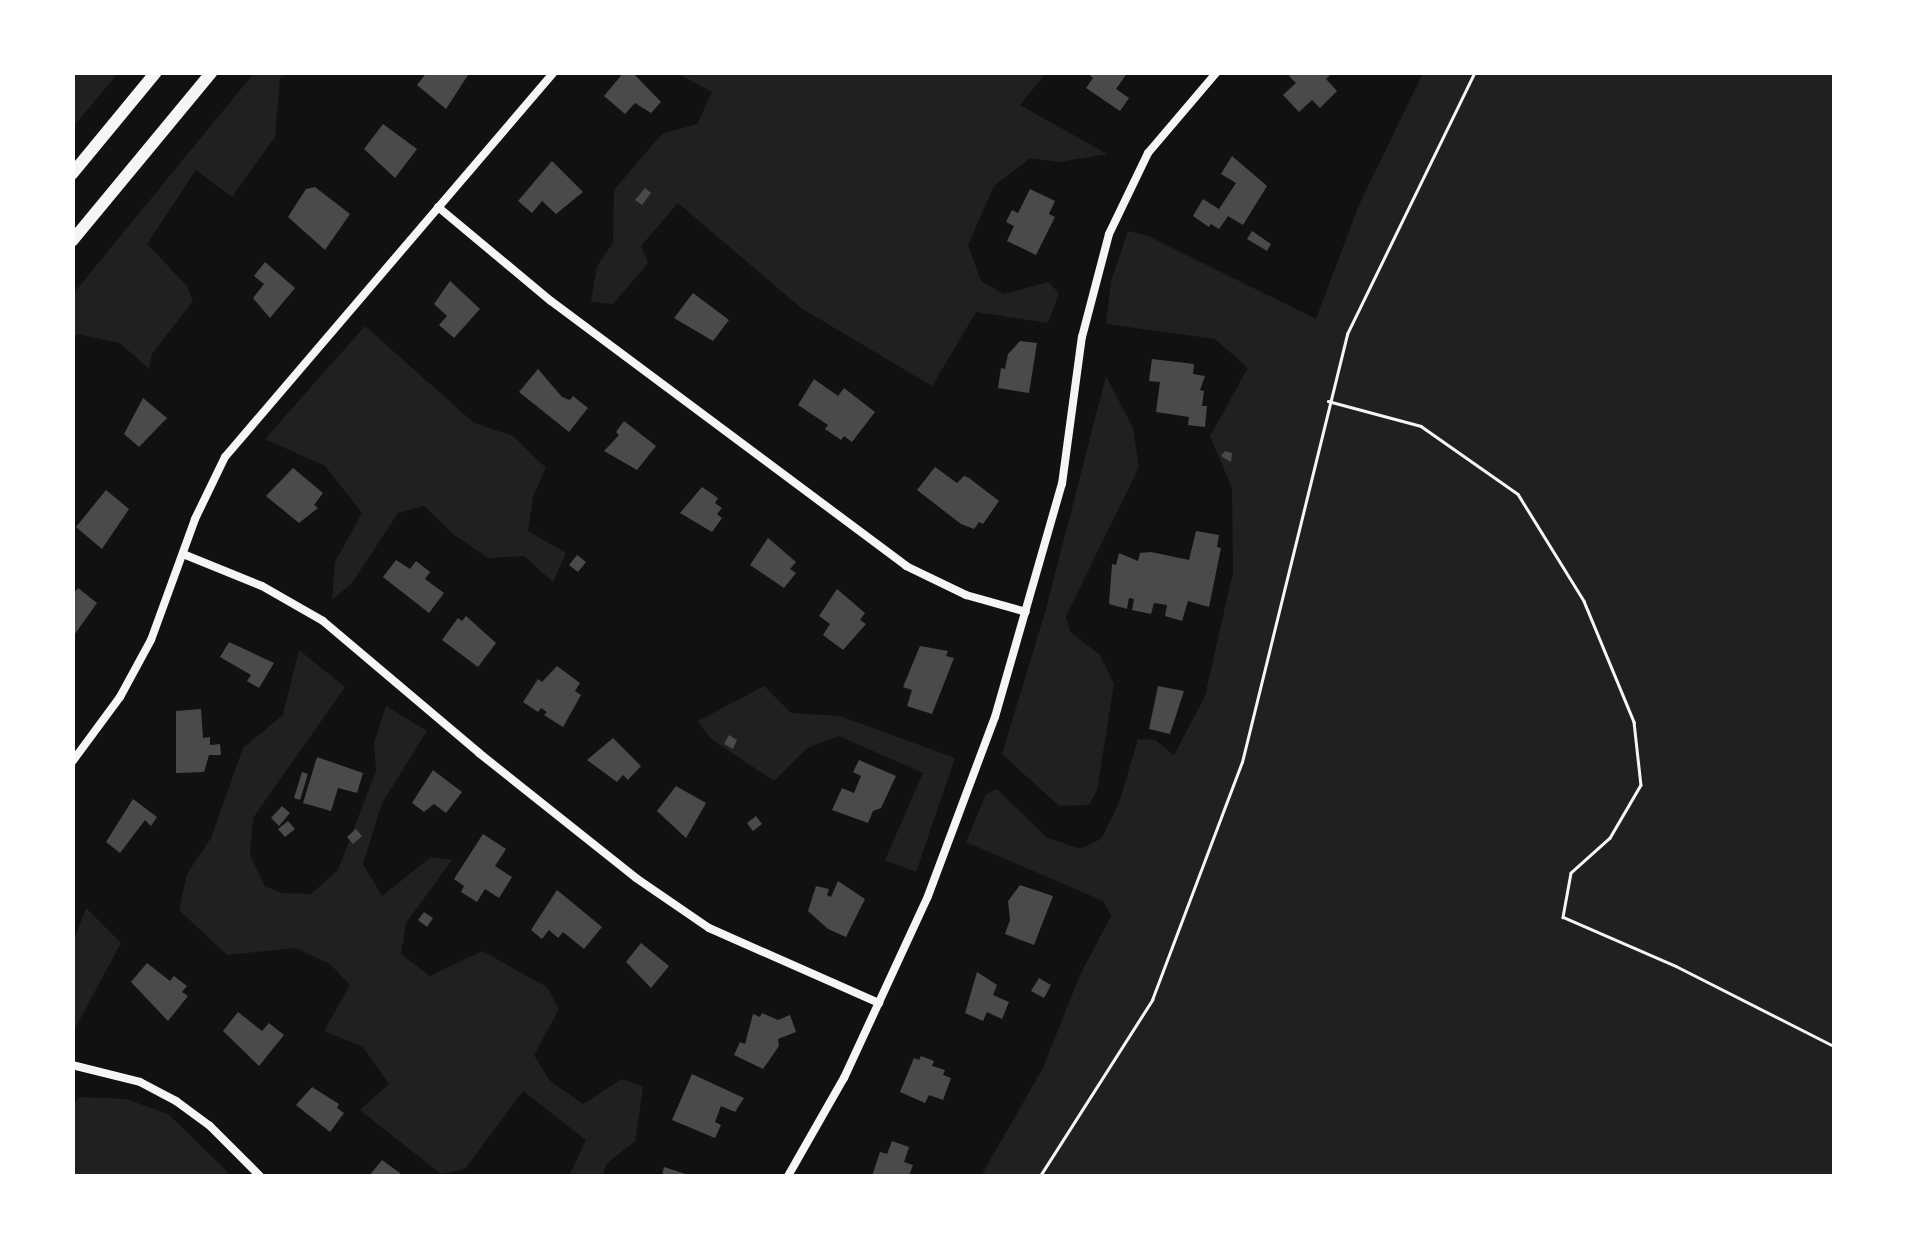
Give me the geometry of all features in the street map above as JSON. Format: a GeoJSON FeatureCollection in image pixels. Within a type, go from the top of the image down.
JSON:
{"type":"FeatureCollection","features":[{"type":"Feature","properties":{"kind":"highway"},"geometry":{"type":"LineString","coordinates":[[72,174],[156,72]]}},
{"type":"Feature","properties":{"kind":"highway"},"geometry":{"type":"LineString","coordinates":[[72,241],[212,72]]}},
{"type":"Feature","properties":{"kind":"street"},"geometry":{"type":"LineString","coordinates":[[72,762],[120,697],[151,640],[182,554],[225,457],[554,72]]}},
{"type":"Feature","properties":{"kind":"street"},"geometry":{"type":"LineString","coordinates":[[788,1176],[844,1078],[966,800],[1062,484],[1082,337],[1109,234],[1148,153],[1217,72]]}},
{"type":"Feature","properties":{"kind":"street"},"geometry":{"type":"LineString","coordinates":[[438,207],[552,301],[906,566],[966,595],[1026,612]]}},
{"type":"Feature","properties":{"kind":"street"},"geometry":{"type":"LineString","coordinates":[[182,554],[262,586],[323,622],[493,765],[698,921],[879,1003]]}},
{"type":"Feature","properties":{"kind":"street"},"geometry":{"type":"LineString","coordinates":[[72,1065],[140,1082],[176,1101],[210,1126],[260,1176]]}},
{"type":"Feature","properties":{"kind":"path"},"geometry":{"type":"LineString","coordinates":[[1040,1176],[1152,1000],[1242,762],[1347,334],[1474,72]]}},
{"type":"Feature","properties":{"kind":"path"},"geometry":{"type":"LineString","coordinates":[[1328,402],[1421,426],[1518,494],[1584,602],[1634,722],[1641,785],[1610,838],[1571,873],[1563,917],[1676,966],[1834,1046]]}},
{"type":"Feature","properties":{"kind":"shaded area"},"geometry":{"type":"Polygon","coordinates":[[[76,73],[118,73],[73,127],[73,77],[76,73]]]}},
{"type":"Feature","properties":{"kind":"shaded area"},"geometry":{"type":"Polygon","coordinates":[[[254,73],[288,73],[280,78],[275,137],[232,197],[196,170],[147,244],[187,286],[193,301],[152,354],[149,369],[120,343],[77,334],[73,338],[73,294],[254,73]]]}},
{"type":"Feature","properties":{"kind":"shaded area"},"geometry":{"type":"Polygon","coordinates":[[[677,73],[1046,73],[1020,105],[1107,154],[1059,162],[1030,158],[994,186],[968,245],[981,281],[1004,294],[1048,282],[1059,293],[1048,323],[976,312],[932,386],[801,308],[678,203],[641,246],[648,263],[613,304],[591,302],[597,266],[613,243],[614,190],[662,134],[697,124],[712,92],[677,73]]]}},
{"type":"Feature","properties":{"kind":"shaded area"},"geometry":{"type":"Polygon","coordinates":[[[1423,73],[1834,73],[1834,1176],[981,1176],[1043,1068],[1080,975],[1111,916],[1103,901],[966,842],[986,794],[997,789],[1046,837],[1080,849],[1101,839],[1119,803],[1138,739],[1155,740],[1174,755],[1205,696],[1233,572],[1232,488],[1210,436],[1248,368],[1215,339],[1106,324],[1111,281],[1128,231],[1148,236],[1316,319],[1359,205],[1423,73]]]}},
{"type":"Feature","properties":{"kind":"shaded area"},"geometry":{"type":"Polygon","coordinates":[[[365,326],[474,423],[513,436],[546,468],[533,496],[528,531],[566,553],[553,582],[524,556],[488,558],[453,534],[424,506],[398,513],[352,583],[332,600],[335,562],[362,513],[325,466],[265,439],[365,326]]]}},
{"type":"Feature","properties":{"kind":"shaded area"},"geometry":{"type":"Polygon","coordinates":[[[1106,376],[1133,428],[1139,467],[1066,616],[1070,632],[1100,655],[1114,684],[1097,790],[1089,805],[1059,806],[1002,754],[1046,609],[1106,376]]]}},
{"type":"Feature","properties":{"kind":"shaded area"},"geometry":{"type":"Polygon","coordinates":[[[299,650],[345,687],[253,818],[250,855],[265,886],[282,893],[311,894],[338,870],[376,771],[374,743],[386,706],[427,731],[382,803],[363,864],[382,896],[431,857],[452,860],[406,923],[401,954],[430,976],[482,951],[547,987],[559,1009],[534,1055],[549,1080],[583,1104],[622,1079],[643,1087],[635,1141],[606,1164],[603,1176],[569,1176],[586,1140],[523,1091],[465,1169],[441,1174],[360,1110],[389,1084],[363,1047],[324,1031],[350,985],[330,964],[295,948],[227,955],[179,910],[187,874],[211,838],[243,748],[283,715],[299,650]]]}},
{"type":"Feature","properties":{"kind":"shaded area"},"geometry":{"type":"Polygon","coordinates":[[[764,686],[791,713],[840,716],[955,758],[916,872],[885,860],[923,773],[839,736],[807,748],[774,781],[710,738],[698,721],[764,686]]]}},
{"type":"Feature","properties":{"kind":"shaded area"},"geometry":{"type":"Polygon","coordinates":[[[86,908],[121,943],[73,1032],[75,937],[86,908]]]}},
{"type":"Feature","properties":{"kind":"shaded area"},"geometry":{"type":"Polygon","coordinates":[[[80,1097],[126,1099],[168,1114],[232,1176],[73,1176],[73,1103],[80,1097]]]}},
{"type":"Feature","properties":{"kind":"building"},"geometry":{"type":"Polygon","coordinates":[[[427,72],[470,72],[446,109],[417,85],[427,72]]]}},
{"type":"Feature","properties":{"kind":"building"},"geometry":{"type":"Polygon","coordinates":[[[624,72],[632,72],[661,102],[651,113],[635,103],[625,114],[604,96],[624,72]]]}},
{"type":"Feature","properties":{"kind":"building"},"geometry":{"type":"Polygon","coordinates":[[[1086,72],[1128,72],[1116,89],[1129,98],[1120,111],[1086,88],[1093,78],[1086,72]]]}},
{"type":"Feature","properties":{"kind":"building"},"geometry":{"type":"Polygon","coordinates":[[[1292,72],[1333,72],[1326,79],[1337,91],[1320,108],[1312,100],[1299,112],[1283,95],[1296,83],[1289,76],[1292,72]]]}},
{"type":"Feature","properties":{"kind":"building"},"geometry":{"type":"Polygon","coordinates":[[[383,124],[417,149],[395,178],[364,149],[383,124]]]}},
{"type":"Feature","properties":{"kind":"building"},"geometry":{"type":"Polygon","coordinates":[[[1232,156],[1267,186],[1243,225],[1228,216],[1219,229],[1211,224],[1209,227],[1193,216],[1203,199],[1219,209],[1236,183],[1221,174],[1232,156]]]}},
{"type":"Feature","properties":{"kind":"building"},"geometry":{"type":"Polygon","coordinates":[[[552,161],[583,192],[556,214],[542,201],[532,213],[518,201],[552,161]]]}},
{"type":"Feature","properties":{"kind":"building"},"geometry":{"type":"Polygon","coordinates":[[[315,187],[350,214],[325,250],[288,217],[306,189],[315,187]]]}},
{"type":"Feature","properties":{"kind":"building"},"geometry":{"type":"Polygon","coordinates":[[[645,188],[651,193],[642,205],[635,200],[645,188]]]}},
{"type":"Feature","properties":{"kind":"building"},"geometry":{"type":"Polygon","coordinates":[[[1030,189],[1055,201],[1049,214],[1055,217],[1036,255],[1007,241],[1014,226],[1006,222],[1012,210],[1018,213],[1030,189]]]}},
{"type":"Feature","properties":{"kind":"building"},"geometry":{"type":"Polygon","coordinates":[[[1252,231],[1271,244],[1267,251],[1247,239],[1252,231]]]}},
{"type":"Feature","properties":{"kind":"building"},"geometry":{"type":"Polygon","coordinates":[[[265,262],[295,288],[270,318],[253,298],[264,284],[254,276],[265,262]]]}},
{"type":"Feature","properties":{"kind":"building"},"geometry":{"type":"Polygon","coordinates":[[[450,281],[480,309],[454,338],[439,325],[447,316],[434,304],[450,281]]]}},
{"type":"Feature","properties":{"kind":"building"},"geometry":{"type":"Polygon","coordinates":[[[693,293],[729,320],[713,341],[674,318],[693,293]]]}},
{"type":"Feature","properties":{"kind":"building"},"geometry":{"type":"Polygon","coordinates":[[[1020,341],[1037,343],[1029,393],[998,388],[1001,368],[1005,369],[1008,354],[1020,341]]]}},
{"type":"Feature","properties":{"kind":"building"},"geometry":{"type":"Polygon","coordinates":[[[1152,359],[1194,364],[1193,374],[1205,376],[1200,390],[1204,391],[1202,406],[1207,406],[1205,427],[1188,425],[1189,417],[1156,412],[1160,382],[1149,381],[1152,359]]]}},
{"type":"Feature","properties":{"kind":"building"},"geometry":{"type":"Polygon","coordinates":[[[538,369],[562,397],[570,400],[573,396],[588,408],[569,432],[519,392],[538,369]]]}},
{"type":"Feature","properties":{"kind":"building"},"geometry":{"type":"Polygon","coordinates":[[[814,379],[838,396],[844,388],[875,412],[852,442],[844,436],[841,440],[825,429],[828,425],[798,405],[814,379]]]}},
{"type":"Feature","properties":{"kind":"building"},"geometry":{"type":"Polygon","coordinates":[[[143,398],[167,418],[139,447],[124,434],[143,398]]]}},
{"type":"Feature","properties":{"kind":"building"},"geometry":{"type":"Polygon","coordinates":[[[624,421],[656,446],[637,470],[604,451],[619,435],[616,432],[624,421]]]}},
{"type":"Feature","properties":{"kind":"building"},"geometry":{"type":"Polygon","coordinates":[[[1225,451],[1232,453],[1231,462],[1221,456],[1225,451]]]}},
{"type":"Feature","properties":{"kind":"building"},"geometry":{"type":"Polygon","coordinates":[[[935,467],[957,483],[964,476],[969,478],[999,501],[983,524],[979,522],[974,529],[961,524],[917,490],[935,467]]]}},
{"type":"Feature","properties":{"kind":"building"},"geometry":{"type":"Polygon","coordinates":[[[293,468],[323,493],[314,505],[318,508],[299,523],[266,496],[293,468]]]}},
{"type":"Feature","properties":{"kind":"building"},"geometry":{"type":"Polygon","coordinates":[[[702,487],[718,498],[715,503],[722,508],[717,514],[722,518],[712,532],[680,513],[702,487]]]}},
{"type":"Feature","properties":{"kind":"building"},"geometry":{"type":"Polygon","coordinates":[[[106,490],[129,509],[102,549],[76,527],[106,490]]]}},
{"type":"Feature","properties":{"kind":"building"},"geometry":{"type":"Polygon","coordinates":[[[1196,531],[1219,535],[1217,547],[1221,548],[1209,607],[1188,601],[1182,621],[1165,616],[1167,605],[1154,603],[1151,614],[1132,610],[1134,599],[1129,598],[1127,609],[1109,604],[1112,564],[1116,565],[1119,553],[1138,561],[1140,553],[1151,552],[1189,560],[1196,531]]]}},
{"type":"Feature","properties":{"kind":"building"},"geometry":{"type":"Polygon","coordinates":[[[768,538],[796,562],[790,569],[796,573],[784,588],[750,565],[768,538]]]}},
{"type":"Feature","properties":{"kind":"building"},"geometry":{"type":"Polygon","coordinates":[[[577,555],[586,562],[578,572],[569,565],[577,555]]]}},
{"type":"Feature","properties":{"kind":"building"},"geometry":{"type":"Polygon","coordinates":[[[396,560],[410,569],[416,561],[430,572],[425,579],[444,593],[429,613],[383,577],[396,560]]]}},
{"type":"Feature","properties":{"kind":"building"},"geometry":{"type":"Polygon","coordinates":[[[78,588],[97,603],[72,638],[72,595],[78,588]]]}},
{"type":"Feature","properties":{"kind":"building"},"geometry":{"type":"Polygon","coordinates":[[[837,589],[865,613],[860,620],[866,624],[843,650],[823,635],[830,624],[819,616],[837,589]]]}},
{"type":"Feature","properties":{"kind":"building"},"geometry":{"type":"Polygon","coordinates":[[[466,616],[496,643],[478,667],[442,640],[458,618],[462,621],[466,616]]]}},
{"type":"Feature","properties":{"kind":"building"},"geometry":{"type":"Polygon","coordinates":[[[229,642],[274,663],[259,688],[247,681],[251,675],[220,657],[229,642]]]}},
{"type":"Feature","properties":{"kind":"building"},"geometry":{"type":"Polygon","coordinates":[[[920,646],[948,651],[946,656],[954,658],[932,714],[907,706],[912,690],[903,687],[920,646]]]}},
{"type":"Feature","properties":{"kind":"building"},"geometry":{"type":"Polygon","coordinates":[[[557,666],[580,683],[575,691],[581,695],[563,727],[544,715],[547,712],[541,708],[538,712],[523,702],[538,679],[542,682],[557,666]]]}},
{"type":"Feature","properties":{"kind":"building"},"geometry":{"type":"Polygon","coordinates":[[[1158,686],[1184,691],[1170,734],[1149,729],[1158,686]]]}},
{"type":"Feature","properties":{"kind":"building"},"geometry":{"type":"Polygon","coordinates":[[[201,709],[203,738],[210,737],[210,745],[220,744],[221,755],[209,755],[204,772],[176,773],[176,711],[201,709]]]}},
{"type":"Feature","properties":{"kind":"building"},"geometry":{"type":"Polygon","coordinates":[[[729,735],[737,740],[733,749],[724,744],[729,735]]]}},
{"type":"Feature","properties":{"kind":"building"},"geometry":{"type":"Polygon","coordinates":[[[613,738],[641,766],[628,780],[623,775],[617,782],[587,760],[613,738]]]}},
{"type":"Feature","properties":{"kind":"building"},"geometry":{"type":"Polygon","coordinates":[[[317,757],[363,773],[357,793],[338,788],[331,811],[303,803],[317,757]]]}},
{"type":"Feature","properties":{"kind":"building"},"geometry":{"type":"Polygon","coordinates":[[[859,760],[896,776],[881,808],[873,811],[868,823],[832,810],[842,788],[854,793],[861,776],[853,772],[859,760]]]}},
{"type":"Feature","properties":{"kind":"building"},"geometry":{"type":"Polygon","coordinates":[[[433,770],[462,792],[446,813],[434,804],[424,812],[412,803],[433,770]]]}},
{"type":"Feature","properties":{"kind":"building"},"geometry":{"type":"Polygon","coordinates":[[[302,772],[308,774],[300,800],[294,798],[302,772]]]}},
{"type":"Feature","properties":{"kind":"building"},"geometry":{"type":"Polygon","coordinates":[[[676,786],[706,803],[686,838],[657,811],[676,786]]]}},
{"type":"Feature","properties":{"kind":"building"},"geometry":{"type":"Polygon","coordinates":[[[133,799],[157,817],[151,826],[145,820],[120,853],[106,842],[133,799]]]}},
{"type":"Feature","properties":{"kind":"building"},"geometry":{"type":"Polygon","coordinates":[[[282,806],[290,813],[279,826],[271,818],[282,806]]]}},
{"type":"Feature","properties":{"kind":"building"},"geometry":{"type":"Polygon","coordinates":[[[756,816],[762,824],[753,831],[747,823],[756,816]]]}},
{"type":"Feature","properties":{"kind":"building"},"geometry":{"type":"Polygon","coordinates":[[[288,821],[295,829],[285,837],[278,829],[288,821]]]}},
{"type":"Feature","properties":{"kind":"building"},"geometry":{"type":"Polygon","coordinates":[[[356,829],[362,836],[353,844],[347,837],[356,829]]]}},
{"type":"Feature","properties":{"kind":"building"},"geometry":{"type":"Polygon","coordinates":[[[483,834],[506,849],[495,866],[512,877],[499,898],[485,889],[477,902],[461,892],[464,886],[454,879],[483,834]]]}},
{"type":"Feature","properties":{"kind":"building"},"geometry":{"type":"Polygon","coordinates":[[[838,881],[865,899],[846,937],[828,929],[808,911],[816,886],[829,889],[827,895],[831,897],[838,881]]]}},
{"type":"Feature","properties":{"kind":"building"},"geometry":{"type":"Polygon","coordinates":[[[1020,885],[1053,896],[1034,945],[1005,934],[1010,920],[1008,901],[1020,885]]]}},
{"type":"Feature","properties":{"kind":"building"},"geometry":{"type":"Polygon","coordinates":[[[557,890],[602,927],[584,949],[563,932],[558,938],[549,930],[542,939],[531,930],[557,890]]]}},
{"type":"Feature","properties":{"kind":"building"},"geometry":{"type":"Polygon","coordinates":[[[424,912],[433,918],[427,927],[418,920],[424,912]]]}},
{"type":"Feature","properties":{"kind":"building"},"geometry":{"type":"Polygon","coordinates":[[[641,943],[669,966],[651,988],[626,962],[641,943]]]}},
{"type":"Feature","properties":{"kind":"building"},"geometry":{"type":"Polygon","coordinates":[[[147,963],[170,981],[174,976],[187,986],[182,992],[188,996],[168,1021],[131,982],[147,963]]]}},
{"type":"Feature","properties":{"kind":"building"},"geometry":{"type":"Polygon","coordinates":[[[977,972],[997,985],[993,995],[1009,1002],[1002,1019],[987,1012],[983,1021],[965,1013],[977,972]]]}},
{"type":"Feature","properties":{"kind":"building"},"geometry":{"type":"Polygon","coordinates":[[[1039,978],[1051,985],[1044,998],[1031,991],[1039,978]]]}},
{"type":"Feature","properties":{"kind":"building"},"geometry":{"type":"Polygon","coordinates":[[[238,1012],[262,1031],[269,1023],[284,1035],[259,1066],[223,1031],[238,1012]]]}},
{"type":"Feature","properties":{"kind":"building"},"geometry":{"type":"Polygon","coordinates":[[[762,1013],[778,1020],[790,1015],[796,1032],[778,1039],[779,1046],[763,1069],[734,1055],[740,1042],[745,1044],[753,1014],[760,1017],[762,1013]]]}},
{"type":"Feature","properties":{"kind":"building"},"geometry":{"type":"Polygon","coordinates":[[[921,1056],[934,1061],[932,1066],[945,1070],[943,1075],[951,1078],[943,1100],[929,1095],[925,1103],[900,1092],[914,1058],[919,1060],[921,1056]]]}},
{"type":"Feature","properties":{"kind":"building"},"geometry":{"type":"Polygon","coordinates":[[[692,1074],[744,1098],[735,1112],[721,1106],[715,1122],[721,1125],[715,1138],[672,1120],[692,1074]]]}},
{"type":"Feature","properties":{"kind":"building"},"geometry":{"type":"Polygon","coordinates":[[[312,1087],[339,1104],[337,1108],[344,1113],[330,1132],[296,1105],[312,1087]]]}},
{"type":"Feature","properties":{"kind":"building"},"geometry":{"type":"Polygon","coordinates":[[[892,1141],[909,1147],[904,1162],[913,1165],[909,1176],[872,1176],[880,1152],[887,1154],[892,1141]]]}},
{"type":"Feature","properties":{"kind":"building"},"geometry":{"type":"Polygon","coordinates":[[[382,1160],[404,1176],[369,1176],[382,1160]]]}},
{"type":"Feature","properties":{"kind":"building"},"geometry":{"type":"Polygon","coordinates":[[[664,1167],[692,1176],[662,1176],[664,1167]]]}}]}
